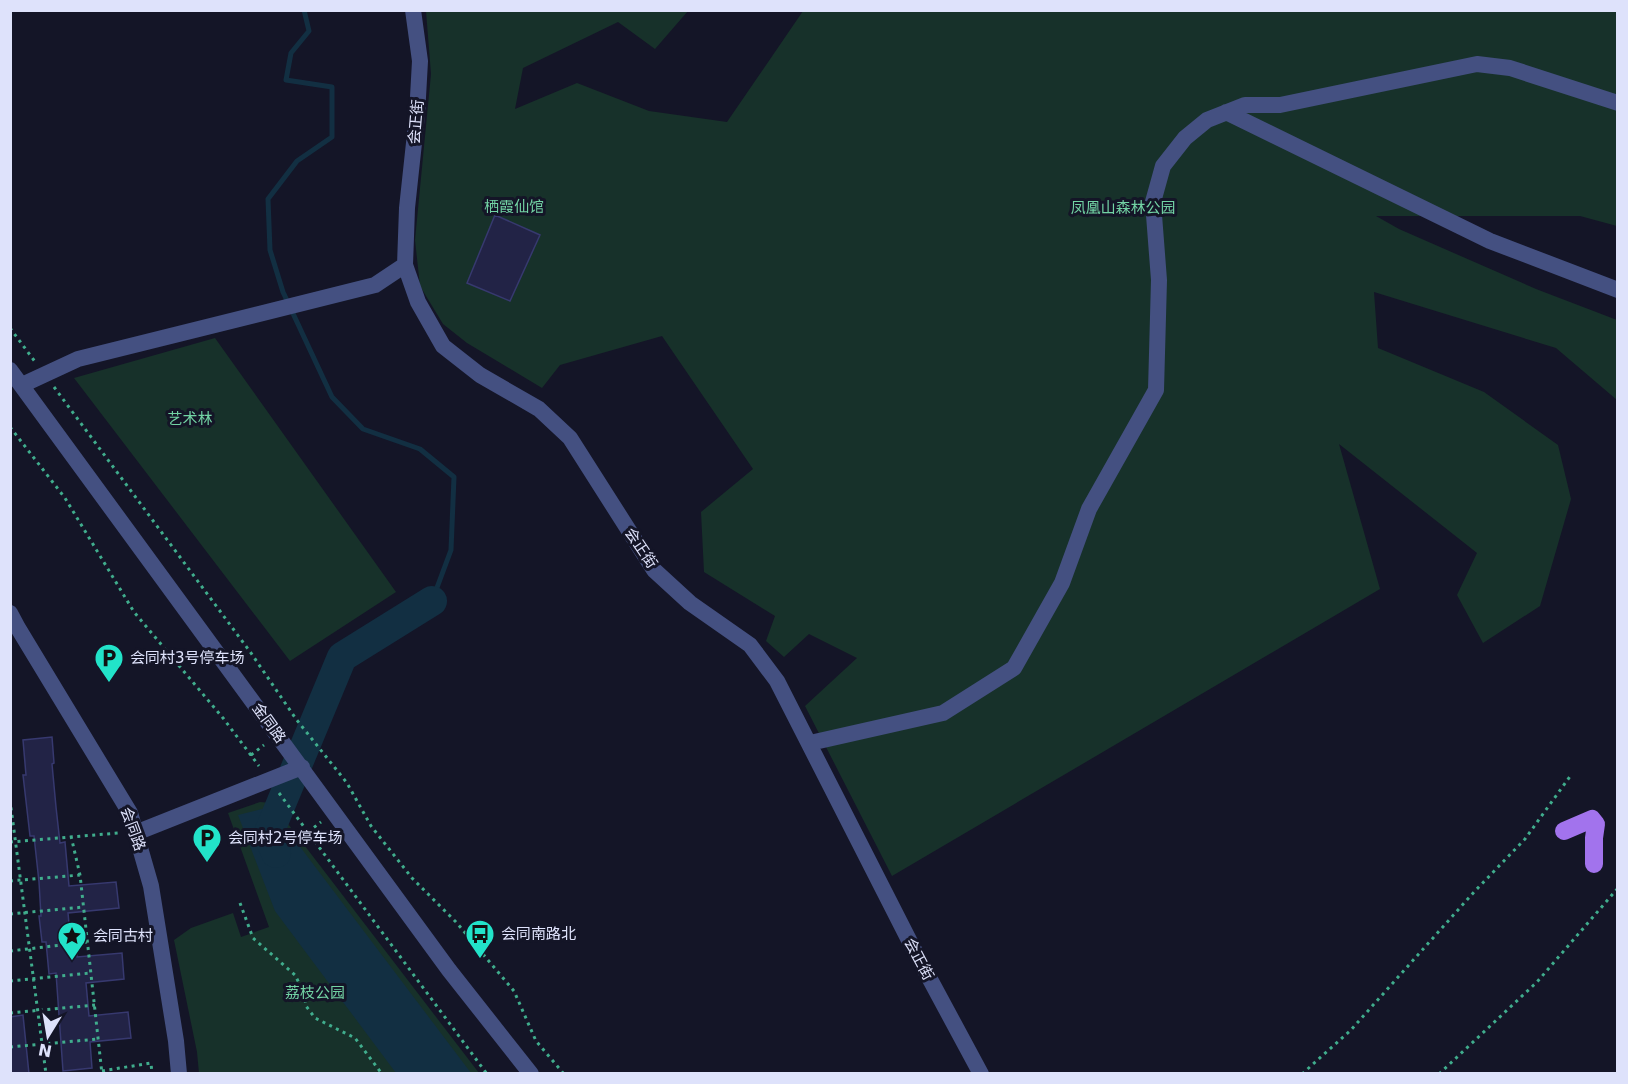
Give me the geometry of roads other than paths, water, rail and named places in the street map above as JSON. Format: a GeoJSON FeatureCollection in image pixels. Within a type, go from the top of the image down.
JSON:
{"type":"FeatureCollection","features":[{"type":"Feature","properties":{"kind":"main road"},"geometry":{"type":"LineString","coordinates":[[1564,831],[1592,819],[1596,824],[1594,864]]}},
{"type":"Feature","properties":{"kind":"street","name":"会正街"},"geometry":{"type":"LineString","coordinates":[[413,10],[420,62],[417,114],[406,208],[405,265],[418,302],[443,346],[480,375],[539,410],[570,438],[654,570],[690,603],[750,645],[777,681],[911,944],[981,1074]]}},
{"type":"Feature","properties":{"kind":"street"},"geometry":{"type":"LineString","coordinates":[[810,743],[944,713],[1014,668],[1062,583],[1089,509],[1156,390],[1159,280],[1153,202],[1163,166],[1185,138],[1207,120],[1245,105],[1280,105],[1477,64],[1510,68],[1617,103]]}},
{"type":"Feature","properties":{"kind":"street"},"geometry":{"type":"LineString","coordinates":[[1226,112],[1490,241],[1617,290]]}},
{"type":"Feature","properties":{"kind":"street"},"geometry":{"type":"LineString","coordinates":[[22,385],[78,359],[375,285],[405,265]]}},
{"type":"Feature","properties":{"kind":"street","name":"金同路"},"geometry":{"type":"LineString","coordinates":[[10,370],[449,970],[531,1074]]}},
{"type":"Feature","properties":{"kind":"street","name":"会同路"},"geometry":{"type":"LineString","coordinates":[[13,627],[130,813],[139,831],[152,886],[179,1074]]}},
{"type":"Feature","properties":{"kind":"street"},"geometry":{"type":"LineString","coordinates":[[139,831],[302,767]]}},
{"type":"Feature","properties":{"kind":"water"},"geometry":{"type":"Polygon","coordinates":[[[270,807],[471,1073],[396,1073],[275,911],[238,815],[270,807]]]}},
{"type":"Feature","properties":{"kind":"waterway"},"geometry":{"type":"LineString","coordinates":[[304,10],[309,31],[291,53],[286,80],[332,87],[332,137],[297,161],[268,199],[270,250],[283,292],[332,397],[363,429],[420,449],[454,477],[451,550],[432,601]]}},
{"type":"Feature","properties":{"kind":"waterway"},"geometry":{"type":"LineString","coordinates":[[276,853],[268,835],[342,657],[432,601]]}},
{"type":"Feature","properties":{"kind":"place","name":"会同村3号停车场"},"geometry":{"type":"Point","coordinates":[109,684]}},
{"type":"Feature","properties":{"kind":"place","name":"会同村2号停车场"},"geometry":{"type":"Point","coordinates":[207,864]}},
{"type":"Feature","properties":{"kind":"place","name":"会同南路北"},"geometry":{"type":"Point","coordinates":[480,960]}},
{"type":"Feature","properties":{"kind":"place","name":"会同古村"},"geometry":{"type":"Point","coordinates":[72,962]}},
{"type":"Feature","properties":{"kind":"park label","name":"栖霞仙馆"},"geometry":{"type":"Point","coordinates":[514,207]}},
{"type":"Feature","properties":{"kind":"park label","name":"凤凰山森林公园"},"geometry":{"type":"Point","coordinates":[1123,208]}},
{"type":"Feature","properties":{"kind":"park label","name":"艺术林"},"geometry":{"type":"Point","coordinates":[190,419]}},
{"type":"Feature","properties":{"kind":"park label","name":"荔枝公园"},"geometry":{"type":"Point","coordinates":[315,993]}}]}
